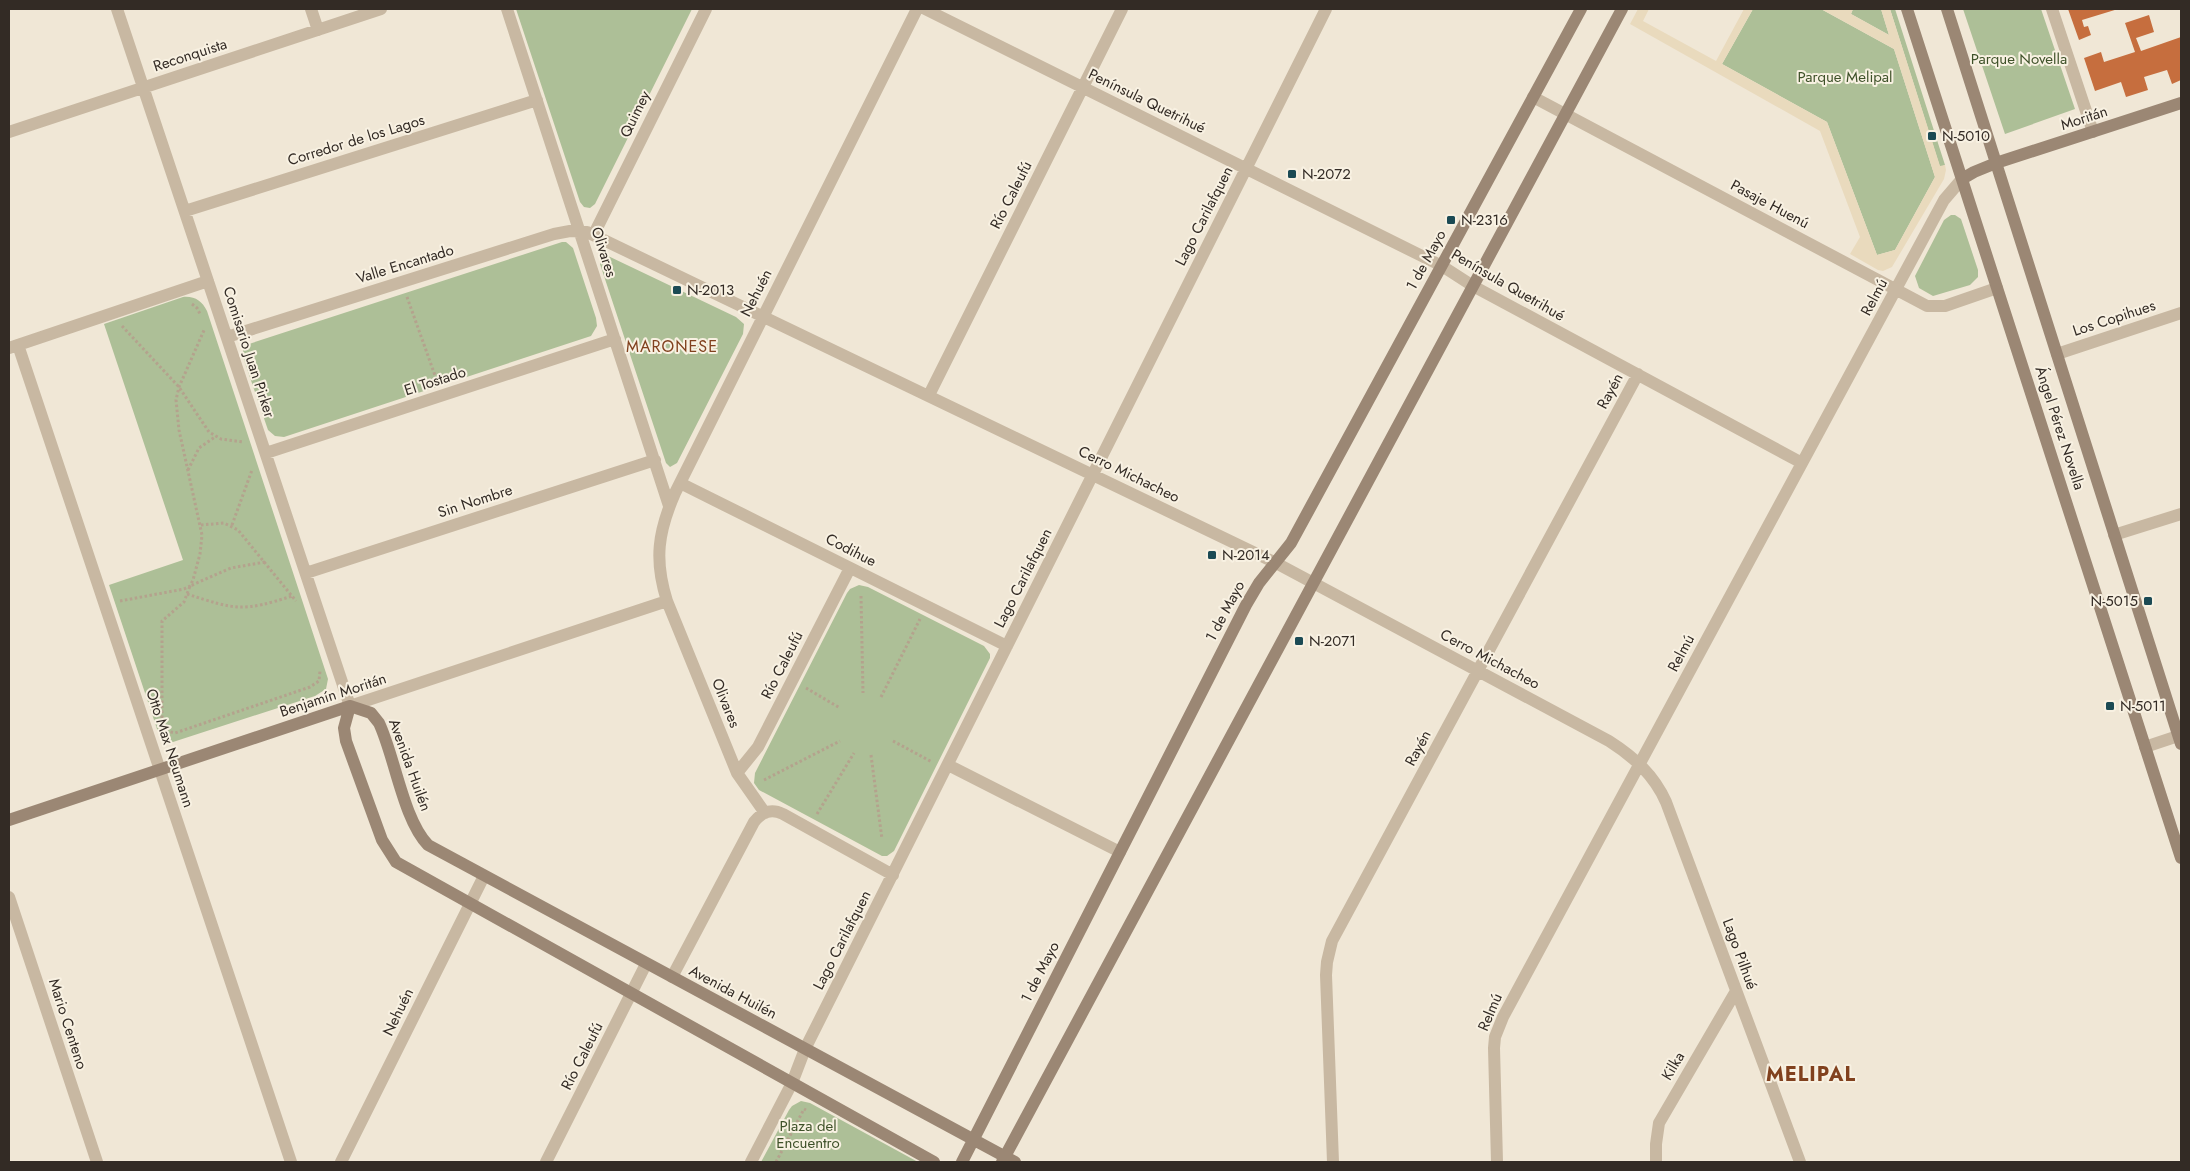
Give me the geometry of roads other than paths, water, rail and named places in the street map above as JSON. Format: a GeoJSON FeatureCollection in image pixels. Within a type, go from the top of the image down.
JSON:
{"type":"FeatureCollection","features":[{"type":"Feature","properties":{"kind":"main road","name":"1 de Mayo"},"geometry":{"type":"LineString","coordinates":[[962,1162],[1246,605],[1259,583],[1291,543],[1581,9]]}},
{"type":"Feature","properties":{"kind":"main road"},"geometry":{"type":"LineString","coordinates":[[1007,1160],[1314,582],[1622,9]]}},
{"type":"Feature","properties":{"kind":"main road","name":"Ángel Pérez Novella"},"geometry":{"type":"LineString","coordinates":[[1907,9],[2181,858]]}},
{"type":"Feature","properties":{"kind":"main road","name":"Ángel Pérez Novella"},"geometry":{"type":"LineString","coordinates":[[1947,9],[2180,738]]}},
{"type":"Feature","properties":{"kind":"main road","name":"Moritán"},"geometry":{"type":"LineString","coordinates":[[1996,163],[2181,103]]}},
{"type":"Feature","properties":{"kind":"main road"},"geometry":{"type":"LineString","coordinates":[[1962,180],[1974,172],[1996,163]]}},
{"type":"Feature","properties":{"kind":"main road"},"geometry":{"type":"LineString","coordinates":[[350,706],[344,728],[346,741],[385,848],[402,866],[934,1162]]}},
{"type":"Feature","properties":{"kind":"main road","name":"Benjamín Moritán"},"geometry":{"type":"LineString","coordinates":[[9,820],[350,706]]}},
{"type":"Feature","properties":{"kind":"main road","name":"Avenida Huilén"},"geometry":{"type":"LineString","coordinates":[[350,706],[371,713],[379,723],[413,821],[421,838],[436,850],[1007,1160]]}},
{"type":"Feature","properties":{"kind":"street","name":"Comisario Juan Pirker"},"geometry":{"type":"LineString","coordinates":[[117,9],[350,706]]}},
{"type":"Feature","properties":{"kind":"street"},"geometry":{"type":"LineString","coordinates":[[311,9],[318,30]]}},
{"type":"Feature","properties":{"kind":"street","name":"Reconquista"},"geometry":{"type":"LineString","coordinates":[[9,132],[381,9]]}},
{"type":"Feature","properties":{"kind":"street","name":"Olivares"},"geometry":{"type":"LineString","coordinates":[[507,9],[670,506]]}},
{"type":"Feature","properties":{"kind":"street","name":"Quimey"},"geometry":{"type":"LineString","coordinates":[[594,234],[706,9]]}},
{"type":"Feature","properties":{"kind":"street","name":"Nehuén"},"geometry":{"type":"LineString","coordinates":[[667,601],[658,562],[660,540],[670,506],[763,315],[917,9]]}},
{"type":"Feature","properties":{"kind":"street","name":"Península Quetrihué"},"geometry":{"type":"LineString","coordinates":[[926,9],[1442,266],[1473,286],[1802,463]]}},
{"type":"Feature","properties":{"kind":"street","name":"Río Caleufú"},"geometry":{"type":"LineString","coordinates":[[929,395],[1122,9]]}},
{"type":"Feature","properties":{"kind":"street","name":"Lago Carilafquen"},"geometry":{"type":"LineString","coordinates":[[752,1162],[792,1083],[805,1050],[1326,9]]}},
{"type":"Feature","properties":{"kind":"street"},"geometry":{"type":"LineString","coordinates":[[2052,9],[2093,132]]}},
{"type":"Feature","properties":{"kind":"street","name":"Pasaje Huenú"},"geometry":{"type":"LineString","coordinates":[[1534,97],[1927,306],[1937,307],[1997,288]]}},
{"type":"Feature","properties":{"kind":"street","name":"Corredor de los Lagos"},"geometry":{"type":"LineString","coordinates":[[185,211],[537,100]]}},
{"type":"Feature","properties":{"kind":"street","name":"Relmú"},"geometry":{"type":"LineString","coordinates":[[1497,1162],[1494,1048],[1498,1027],[1944,200],[1962,180]]}},
{"type":"Feature","properties":{"kind":"street","name":"Valle Encantado"},"geometry":{"type":"LineString","coordinates":[[227,337],[554,234],[580,231],[594,234]]}},
{"type":"Feature","properties":{"kind":"street","name":"Cerro Michacheo"},"geometry":{"type":"LineString","coordinates":[[594,234],[1314,582],[1609,741],[1640,764]]}},
{"type":"Feature","properties":{"kind":"street"},"geometry":{"type":"LineString","coordinates":[[13,346],[208,281]]}},
{"type":"Feature","properties":{"kind":"street","name":"Los Copihues"},"geometry":{"type":"LineString","coordinates":[[2057,354],[2181,313]]}},
{"type":"Feature","properties":{"kind":"street","name":"El Tostado"},"geometry":{"type":"LineString","coordinates":[[266,453],[615,339]]}},
{"type":"Feature","properties":{"kind":"street","name":"Otto Max Neumann"},"geometry":{"type":"LineString","coordinates":[[13,346],[160,769],[291,1162]]}},
{"type":"Feature","properties":{"kind":"street","name":"Rayén"},"geometry":{"type":"LineString","coordinates":[[1333,1162],[1326,975],[1329,951],[1338,929],[1638,374]]}},
{"type":"Feature","properties":{"kind":"street","name":"Sin Nombre"},"geometry":{"type":"LineString","coordinates":[[306,573],[655,460]]}},
{"type":"Feature","properties":{"kind":"street","name":"Codihue"},"geometry":{"type":"LineString","coordinates":[[680,483],[1007,646]]}},
{"type":"Feature","properties":{"kind":"street"},"geometry":{"type":"LineString","coordinates":[[2114,535],[2181,514]]}},
{"type":"Feature","properties":{"kind":"street","name":"Río Caleufú"},"geometry":{"type":"LineString","coordinates":[[737,773],[752,757],[758,747],[850,568]]}},
{"type":"Feature","properties":{"kind":"street","name":"Olivares"},"geometry":{"type":"LineString","coordinates":[[667,601],[737,773],[765,812]]}},
{"type":"Feature","properties":{"kind":"street","name":"Benjamín Moritán"},"geometry":{"type":"LineString","coordinates":[[350,706],[667,601]]}},
{"type":"Feature","properties":{"kind":"street"},"geometry":{"type":"LineString","coordinates":[[2145,747],[2180,738]]}},
{"type":"Feature","properties":{"kind":"street","name":"Lago Pilhué"},"geometry":{"type":"LineString","coordinates":[[1640,764],[1655,781],[1666,802],[1800,1162]]}},
{"type":"Feature","properties":{"kind":"street"},"geometry":{"type":"LineString","coordinates":[[948,765],[1120,852]]}},
{"type":"Feature","properties":{"kind":"street"},"geometry":{"type":"LineString","coordinates":[[672,977],[754,822],[765,812],[779,812],[893,875]]}},
{"type":"Feature","properties":{"kind":"street","name":"Nehuén"},"geometry":{"type":"LineString","coordinates":[[341,1162],[484,876]]}},
{"type":"Feature","properties":{"kind":"street","name":"Mario Centeno"},"geometry":{"type":"LineString","coordinates":[[9,897],[97,1162]]}},
{"type":"Feature","properties":{"kind":"street","name":"Río Caleufú"},"geometry":{"type":"LineString","coordinates":[[546,1162],[646,964]]}},
{"type":"Feature","properties":{"kind":"street","name":"Kilka"},"geometry":{"type":"LineString","coordinates":[[1656,1162],[1659,1123],[1736,991]]}},
{"type":"Feature","properties":{"kind":"place","name":"N-5010"},"geometry":{"type":"Point","coordinates":[1932,136]}},
{"type":"Feature","properties":{"kind":"place","name":"N-2072"},"geometry":{"type":"Point","coordinates":[1292,174]}},
{"type":"Feature","properties":{"kind":"place","name":"N-2316"},"geometry":{"type":"Point","coordinates":[1451,220]}},
{"type":"Feature","properties":{"kind":"place","name":"N-2013"},"geometry":{"type":"Point","coordinates":[677,290]}},
{"type":"Feature","properties":{"kind":"place","name":"N-2014"},"geometry":{"type":"Point","coordinates":[1212,555]}},
{"type":"Feature","properties":{"kind":"place","name":"N-5015"},"geometry":{"type":"Point","coordinates":[2148,601]}},
{"type":"Feature","properties":{"kind":"place","name":"N-2071"},"geometry":{"type":"Point","coordinates":[1299,641]}},
{"type":"Feature","properties":{"kind":"place","name":"N-5011"},"geometry":{"type":"Point","coordinates":[2110,706]}},
{"type":"Feature","properties":{"kind":"district","name":"MARONESE"},"geometry":{"type":"Point","coordinates":[672,346]}},
{"type":"Feature","properties":{"kind":"district","name":"MELIPAL"},"geometry":{"type":"Point","coordinates":[1811,1074]}},
{"type":"Feature","properties":{"kind":"park label","name":"Parque Novella"},"geometry":{"type":"Point","coordinates":[2019,59]}},
{"type":"Feature","properties":{"kind":"park label","name":"Parque Melipal"},"geometry":{"type":"Point","coordinates":[1845,77]}},
{"type":"Feature","properties":{"kind":"park label","name":"Plaza del Encuentro"},"geometry":{"type":"Point","coordinates":[808,1134]}}]}
